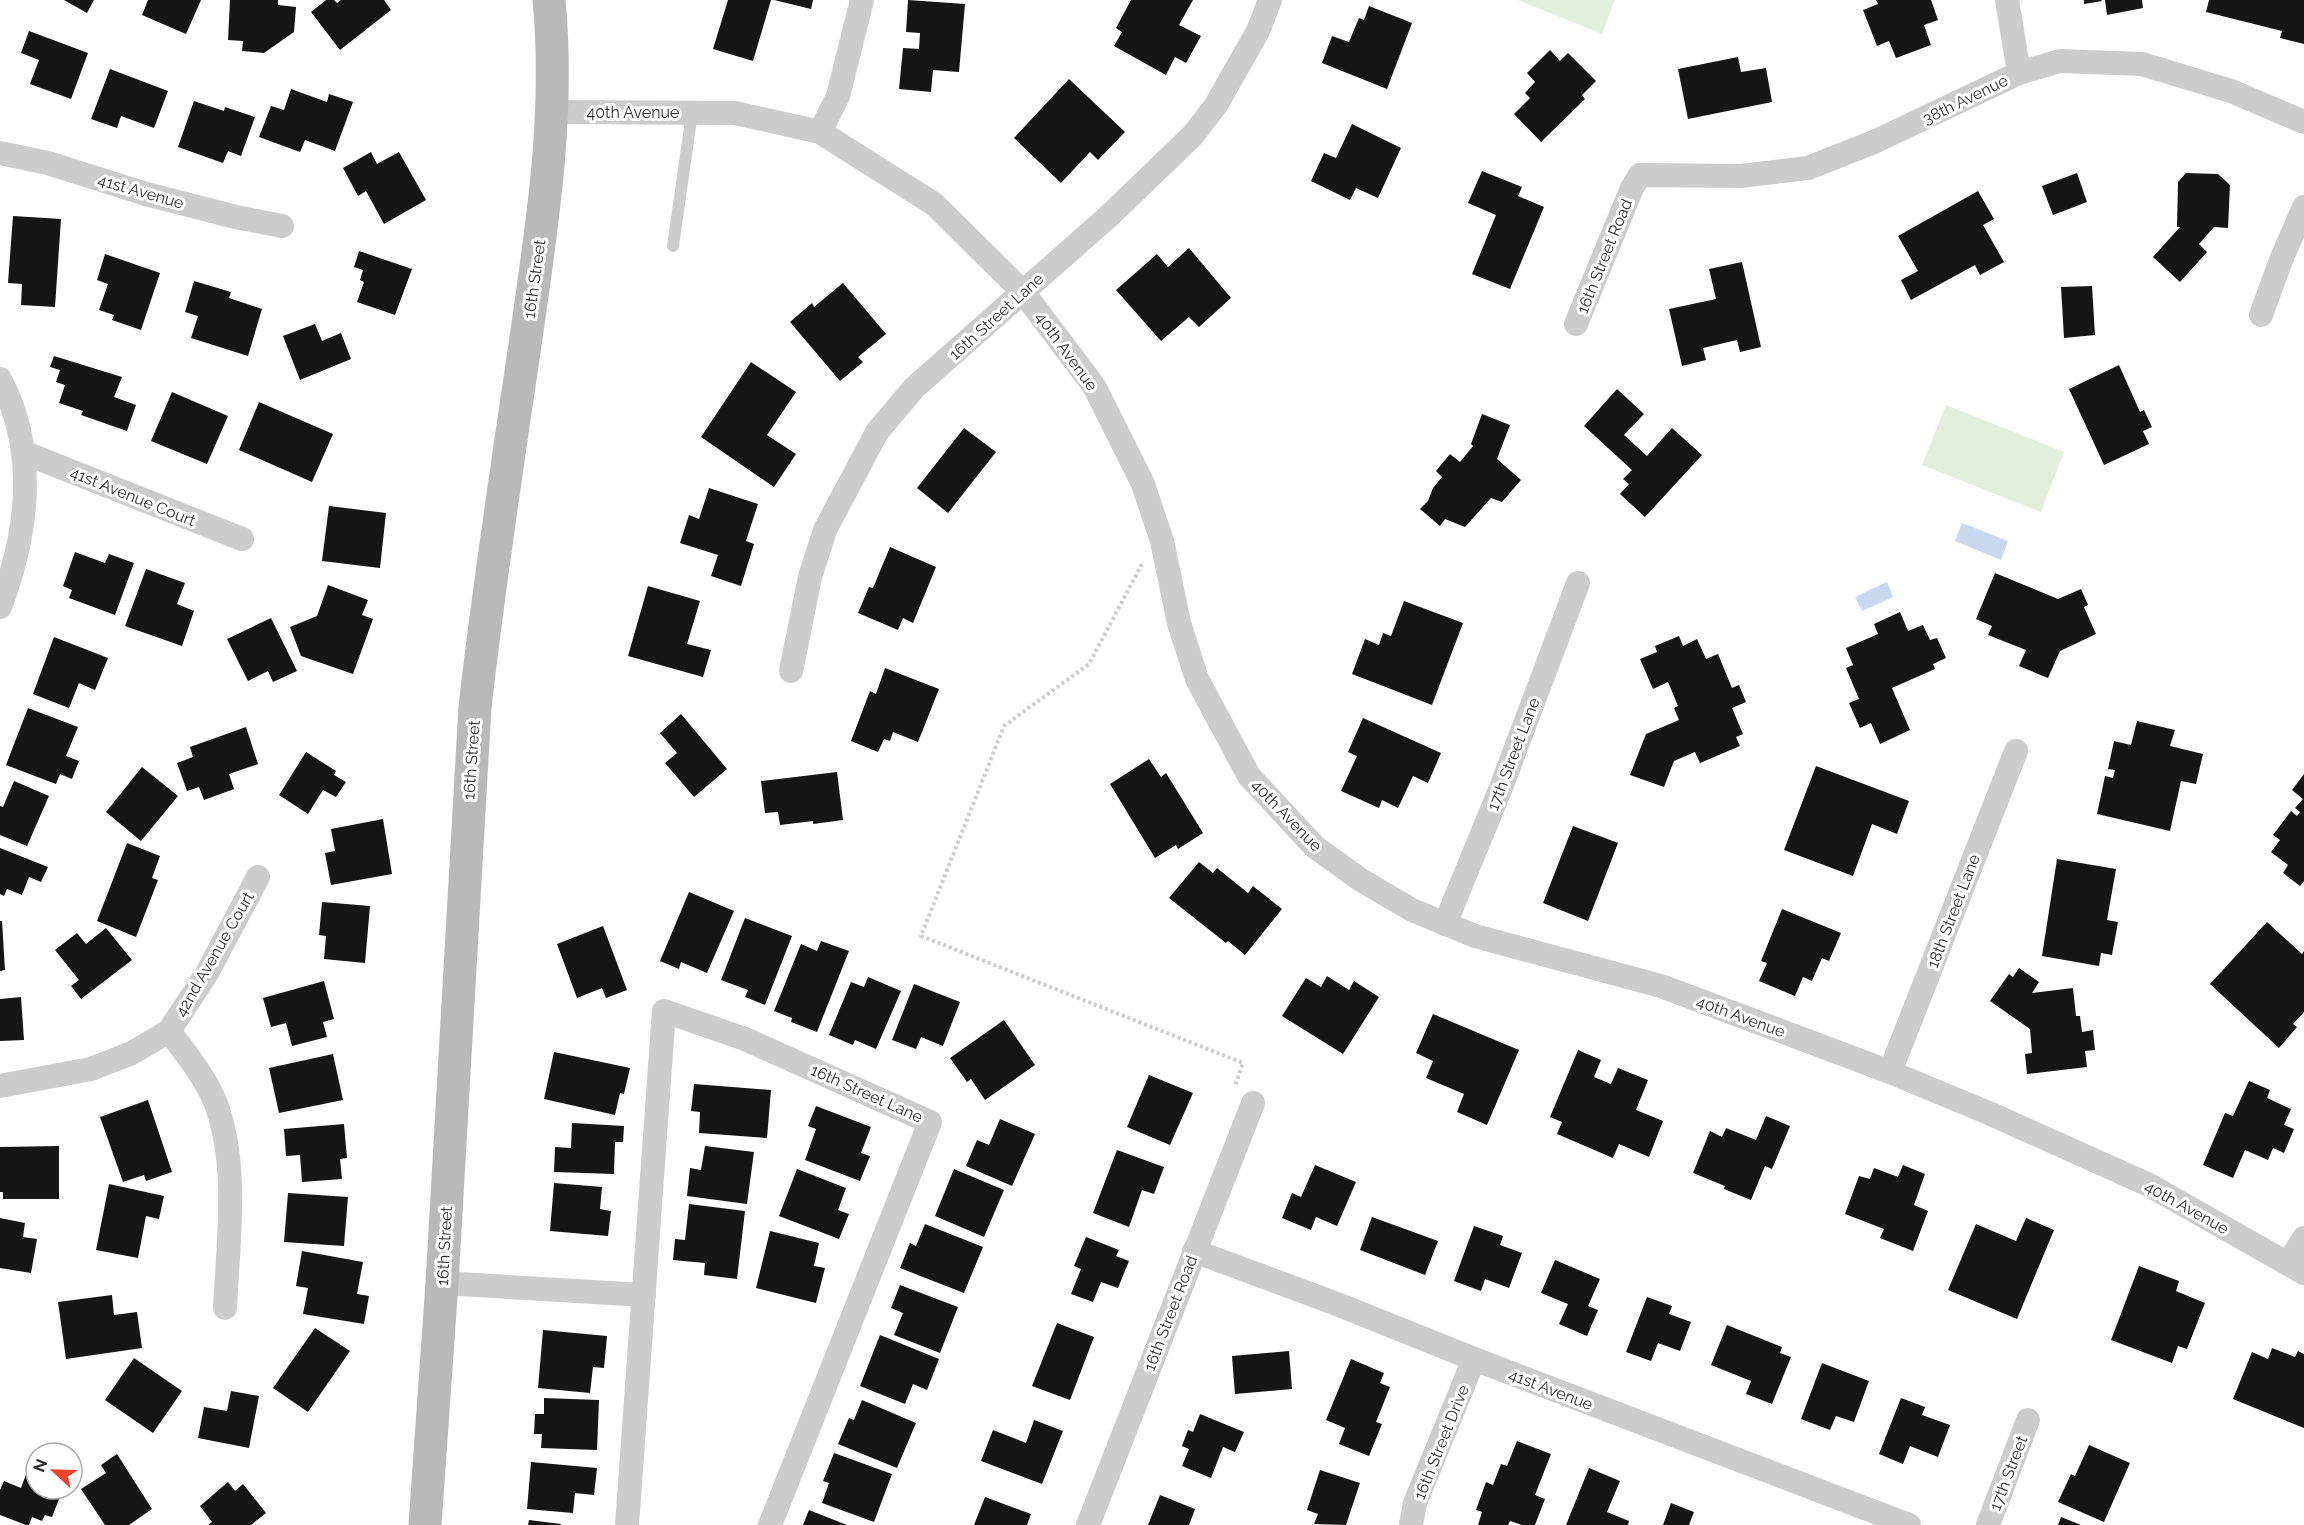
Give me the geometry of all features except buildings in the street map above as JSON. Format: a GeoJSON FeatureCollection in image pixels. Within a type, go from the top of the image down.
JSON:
{"type":"FeatureCollection","features":[{"type":"Feature","properties":{"kind":"main road","name":"16th Street"},"geometry":{"type":"LineString","coordinates":[[424,1525],[442,1282],[475,707],[485,616],[545,203],[553,112],[554,60],[549,0]]}},
{"type":"Feature","properties":{"kind":"street"},"geometry":{"type":"LineString","coordinates":[[820,132],[838,96],[862,0]]}},
{"type":"Feature","properties":{"kind":"street","name":"16th Street Lane"},"geometry":{"type":"LineString","coordinates":[[791,671],[810,577],[825,530],[877,432],[914,388],[1109,216],[1192,135],[1216,105],[1257,31],[1270,0]]}},
{"type":"Feature","properties":{"kind":"street"},"geometry":{"type":"LineString","coordinates":[[2007,0],[2019,73]]}},
{"type":"Feature","properties":{"kind":"street","name":"38th Avenue"},"geometry":{"type":"LineString","coordinates":[[1632,188],[1640,175],[1740,176],[1808,168],[1874,142],[2019,73],[2060,61],[2142,64],[2231,91],[2304,122]]}},
{"type":"Feature","properties":{"kind":"street","name":"40th Avenue"},"geometry":{"type":"LineString","coordinates":[[553,112],[735,113],[820,132],[934,204],[1023,291],[1095,386],[1143,484],[1162,541],[1179,623],[1197,679],[1249,776],[1315,847],[1361,880],[1402,904],[1475,936],[1661,986],[1890,1072],[1991,1114],[2149,1185],[2296,1268]]}},
{"type":"Feature","properties":{"kind":"street","name":"41st Avenue"},"geometry":{"type":"LineString","coordinates":[[0,153],[48,163],[146,194],[282,226]]}},
{"type":"Feature","properties":{"kind":"street","name":"16th Street Road"},"geometry":{"type":"LineString","coordinates":[[1576,324],[1632,188]]}},
{"type":"Feature","properties":{"kind":"street"},"geometry":{"type":"LineString","coordinates":[[2261,315],[2304,207]]}},
{"type":"Feature","properties":{"kind":"street"},"geometry":{"type":"LineString","coordinates":[[0,379],[12,402],[25,453],[25,507],[13,572],[0,607]]}},
{"type":"Feature","properties":{"kind":"street","name":"41st Avenue Court"},"geometry":{"type":"LineString","coordinates":[[25,453],[242,539]]}},
{"type":"Feature","properties":{"kind":"street","name":"17th Street Lane"},"geometry":{"type":"LineString","coordinates":[[1445,924],[1502,785],[1578,583]]}},
{"type":"Feature","properties":{"kind":"street","name":"18th Street Lane"},"geometry":{"type":"LineString","coordinates":[[1890,1072],[2016,751]]}},
{"type":"Feature","properties":{"kind":"street","name":"42nd Avenue Court"},"geometry":{"type":"LineString","coordinates":[[0,1086],[91,1069],[132,1053],[169,1031],[207,975],[258,877]]}},
{"type":"Feature","properties":{"kind":"street","name":"16th Street Lane"},"geometry":{"type":"LineString","coordinates":[[627,1525],[664,1011],[745,1039],[930,1122],[770,1525]]}},
{"type":"Feature","properties":{"kind":"street"},"geometry":{"type":"LineString","coordinates":[[169,1031],[200,1071],[216,1105],[225,1144],[231,1198],[225,1308]]}},
{"type":"Feature","properties":{"kind":"street","name":"16th Street Road"},"geometry":{"type":"LineString","coordinates":[[1088,1525],[1253,1103]]}},
{"type":"Feature","properties":{"kind":"street"},"geometry":{"type":"LineString","coordinates":[[2296,1268],[2304,1238]]}},
{"type":"Feature","properties":{"kind":"street","name":"41st Avenue"},"geometry":{"type":"LineString","coordinates":[[1194,1251],[1909,1525]]}},
{"type":"Feature","properties":{"kind":"street"},"geometry":{"type":"LineString","coordinates":[[442,1282],[644,1295]]}},
{"type":"Feature","properties":{"kind":"street","name":"16th Street Drive"},"geometry":{"type":"LineString","coordinates":[[1412,1525],[1415,1503],[1474,1359]]}},
{"type":"Feature","properties":{"kind":"street","name":"17th Street"},"geometry":{"type":"LineString","coordinates":[[1988,1525],[2028,1420]]}},
{"type":"Feature","properties":{"kind":"lane"},"geometry":{"type":"LineString","coordinates":[[673,246],[692,113]]}},
{"type":"Feature","properties":{"kind":"path"},"geometry":{"type":"LineString","coordinates":[[1162,541],[1144,561],[1089,664],[1004,726],[921,936],[1243,1063],[1233,1094],[1253,1103]]}},
{"type":"Feature","properties":{"kind":"green space"},"geometry":{"type":"Polygon","coordinates":[[[1518,0],[1615,0],[1602,34],[1518,0]]]}},
{"type":"Feature","properties":{"kind":"green space"},"geometry":{"type":"Polygon","coordinates":[[[1946,405],[2064,452],[2041,512],[1922,465],[1946,405]]]}},
{"type":"Feature","properties":{"kind":"water"},"geometry":{"type":"Polygon","coordinates":[[[1962,523],[2008,541],[2001,560],[1955,541],[1962,523]]]}},
{"type":"Feature","properties":{"kind":"water"},"geometry":{"type":"Polygon","coordinates":[[[1887,582],[1893,597],[1862,611],[1855,597],[1887,582]]]}}]}
